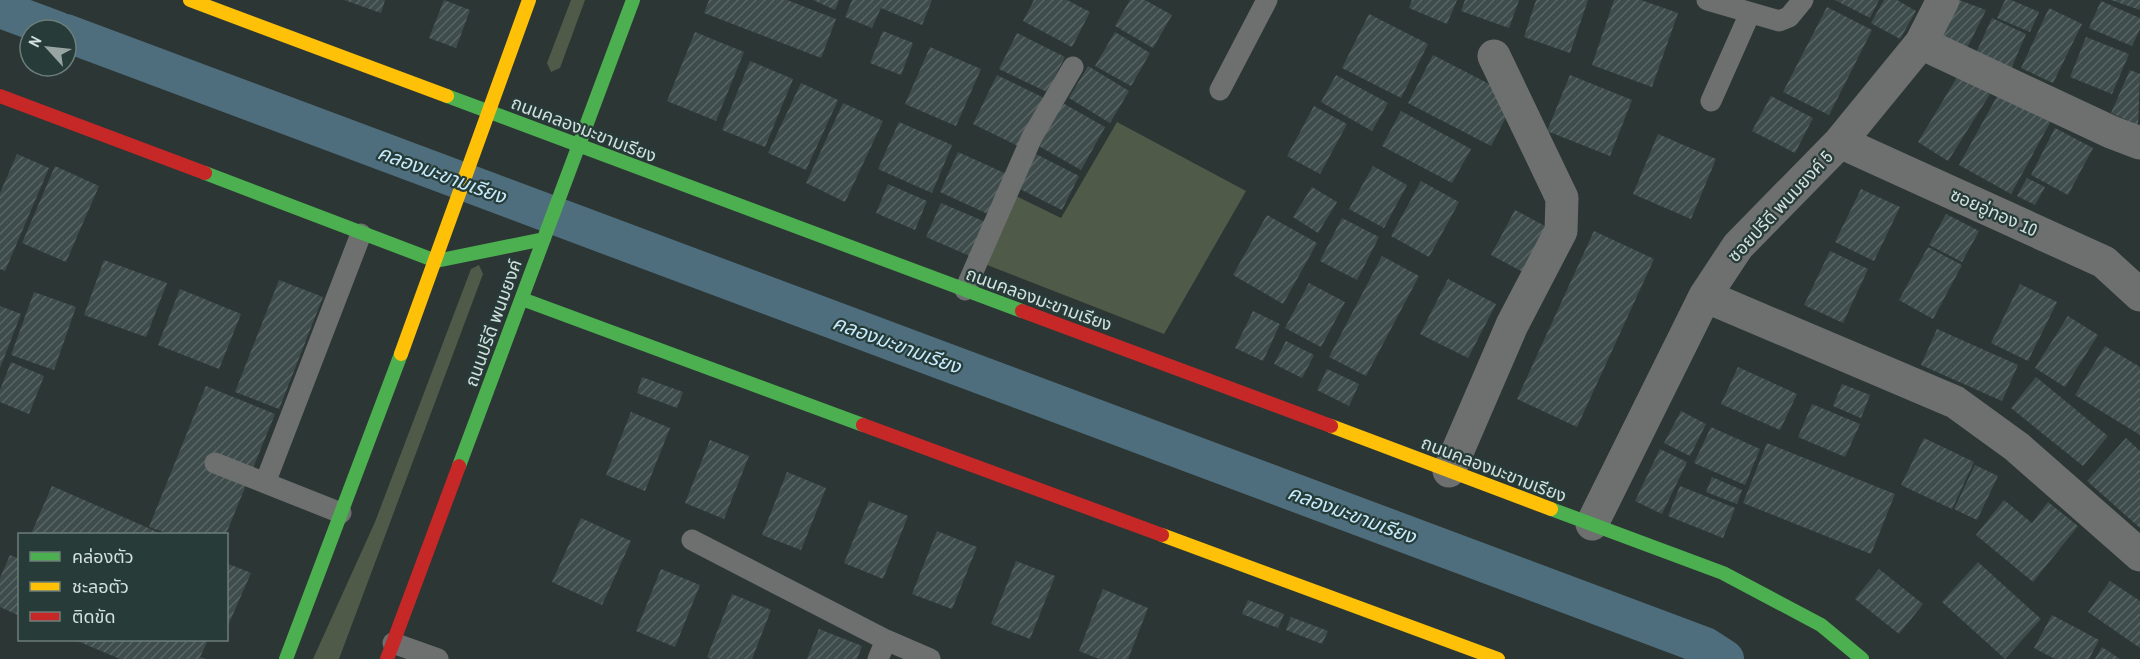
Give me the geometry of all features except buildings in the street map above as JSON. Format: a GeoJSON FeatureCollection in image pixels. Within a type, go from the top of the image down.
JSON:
{"type":"FeatureCollection","features":[{"type":"Feature","properties":{"kind":"street","name":"ถนนคลองมะขามเรียง"},"geometry":{"type":"LineString","coordinates":[[190,0],[1723,573],[1821,625],[1862,659]]}},
{"type":"Feature","properties":{"kind":"street"},"geometry":{"type":"LineString","coordinates":[[286,659],[436,261],[529,0]]}},
{"type":"Feature","properties":{"kind":"street","name":"ถนนปรีดี พนมยงค์"},"geometry":{"type":"LineString","coordinates":[[390,651],[633,0]]}},
{"type":"Feature","properties":{"kind":"street","name":"ซอยปรีดี พนมยงค์ 5"},"geometry":{"type":"LineString","coordinates":[[1592,524],[1705,296],[1738,246],[1840,142],[1921,43],[1943,0]]}},
{"type":"Feature","properties":{"kind":"street"},"geometry":{"type":"LineString","coordinates":[[1921,43],[2111,132],[2140,143]]}},
{"type":"Feature","properties":{"kind":"street"},"geometry":{"type":"LineString","coordinates":[[1449,471],[1512,325],[1561,231],[1562,198],[1494,56]]}},
{"type":"Feature","properties":{"kind":"street"},"geometry":{"type":"LineString","coordinates":[[0,96],[436,261],[544,239]]}},
{"type":"Feature","properties":{"kind":"street","name":"ซอยอู่ทอง 10"},"geometry":{"type":"LineString","coordinates":[[1840,142],[2104,262],[2140,295]]}},
{"type":"Feature","properties":{"kind":"street"},"geometry":{"type":"LineString","coordinates":[[1705,296],[1954,402],[2017,447],[2140,555]]}},
{"type":"Feature","properties":{"kind":"street"},"geometry":{"type":"LineString","coordinates":[[522,299],[1498,659]]}},
{"type":"Feature","properties":{"kind":"lane"},"geometry":{"type":"LineString","coordinates":[[1220,90],[1267,0]]}},
{"type":"Feature","properties":{"kind":"lane"},"geometry":{"type":"LineString","coordinates":[[1707,0],[1779,21],[1789,17],[1803,0]]}},
{"type":"Feature","properties":{"kind":"lane"},"geometry":{"type":"LineString","coordinates":[[1712,101],[1750,13]]}},
{"type":"Feature","properties":{"kind":"lane"},"geometry":{"type":"LineString","coordinates":[[965,290],[1032,137],[1073,67]]}},
{"type":"Feature","properties":{"kind":"lane"},"geometry":{"type":"LineString","coordinates":[[265,483],[361,234]]}},
{"type":"Feature","properties":{"kind":"lane"},"geometry":{"type":"LineString","coordinates":[[214,462],[341,513]]}},
{"type":"Feature","properties":{"kind":"lane"},"geometry":{"type":"LineString","coordinates":[[692,540],[882,650],[930,659]]}},
{"type":"Feature","properties":{"kind":"lane"},"geometry":{"type":"LineString","coordinates":[[390,651],[438,659]]}},
{"type":"Feature","properties":{"kind":"green space"},"geometry":{"type":"Polygon","coordinates":[[[571,0],[585,0],[560,68],[551,72],[547,63],[571,0]]]}},
{"type":"Feature","properties":{"kind":"green space"},"geometry":{"type":"Polygon","coordinates":[[[1117,122],[1246,191],[1164,334],[982,263],[1014,195],[1061,218],[1117,122]]]}},
{"type":"Feature","properties":{"kind":"green space"},"geometry":{"type":"Polygon","coordinates":[[[479,265],[483,274],[339,659],[313,659],[375,522],[471,269],[479,265]]]}},
{"type":"Feature","properties":{"kind":"waterway","name":"คลองมะขามเรียง"},"geometry":{"type":"LineString","coordinates":[[0,9],[24,18]]}},
{"type":"Feature","properties":{"kind":"waterway","name":"คลองมะขามเรียง"},"geometry":{"type":"LineString","coordinates":[[78,37],[1705,646],[1725,659]]}},
{"type":"Feature","properties":{"kind":"traffic: fast"},"geometry":{"type":"LineString","coordinates":[[459,466],[633,0]]}},
{"type":"Feature","properties":{"kind":"traffic: fast"},"geometry":{"type":"LineString","coordinates":[[447,96],[1022,311]]}},
{"type":"Feature","properties":{"kind":"traffic: fast"},"geometry":{"type":"LineString","coordinates":[[205,173],[436,261],[544,239]]}},
{"type":"Feature","properties":{"kind":"traffic: fast"},"geometry":{"type":"LineString","coordinates":[[522,299],[863,425]]}},
{"type":"Feature","properties":{"kind":"traffic: fast"},"geometry":{"type":"LineString","coordinates":[[286,659],[401,354]]}},
{"type":"Feature","properties":{"kind":"traffic: fast"},"geometry":{"type":"LineString","coordinates":[[1551,509],[1723,573],[1821,625],[1862,659]]}},
{"type":"Feature","properties":{"kind":"traffic: slow"},"geometry":{"type":"LineString","coordinates":[[190,0],[447,96]]}},
{"type":"Feature","properties":{"kind":"traffic: slow"},"geometry":{"type":"LineString","coordinates":[[401,354],[529,0]]}},
{"type":"Feature","properties":{"kind":"traffic: slow"},"geometry":{"type":"LineString","coordinates":[[1331,426],[1551,509]]}},
{"type":"Feature","properties":{"kind":"traffic: slow"},"geometry":{"type":"LineString","coordinates":[[1162,535],[1498,659]]}},
{"type":"Feature","properties":{"kind":"traffic: jam"},"geometry":{"type":"LineString","coordinates":[[0,96],[205,173]]}},
{"type":"Feature","properties":{"kind":"traffic: jam"},"geometry":{"type":"LineString","coordinates":[[1022,311],[1331,426]]}},
{"type":"Feature","properties":{"kind":"traffic: jam"},"geometry":{"type":"LineString","coordinates":[[863,425],[1162,535]]}},
{"type":"Feature","properties":{"kind":"traffic: jam"},"geometry":{"type":"LineString","coordinates":[[387,659],[459,466]]}}]}
